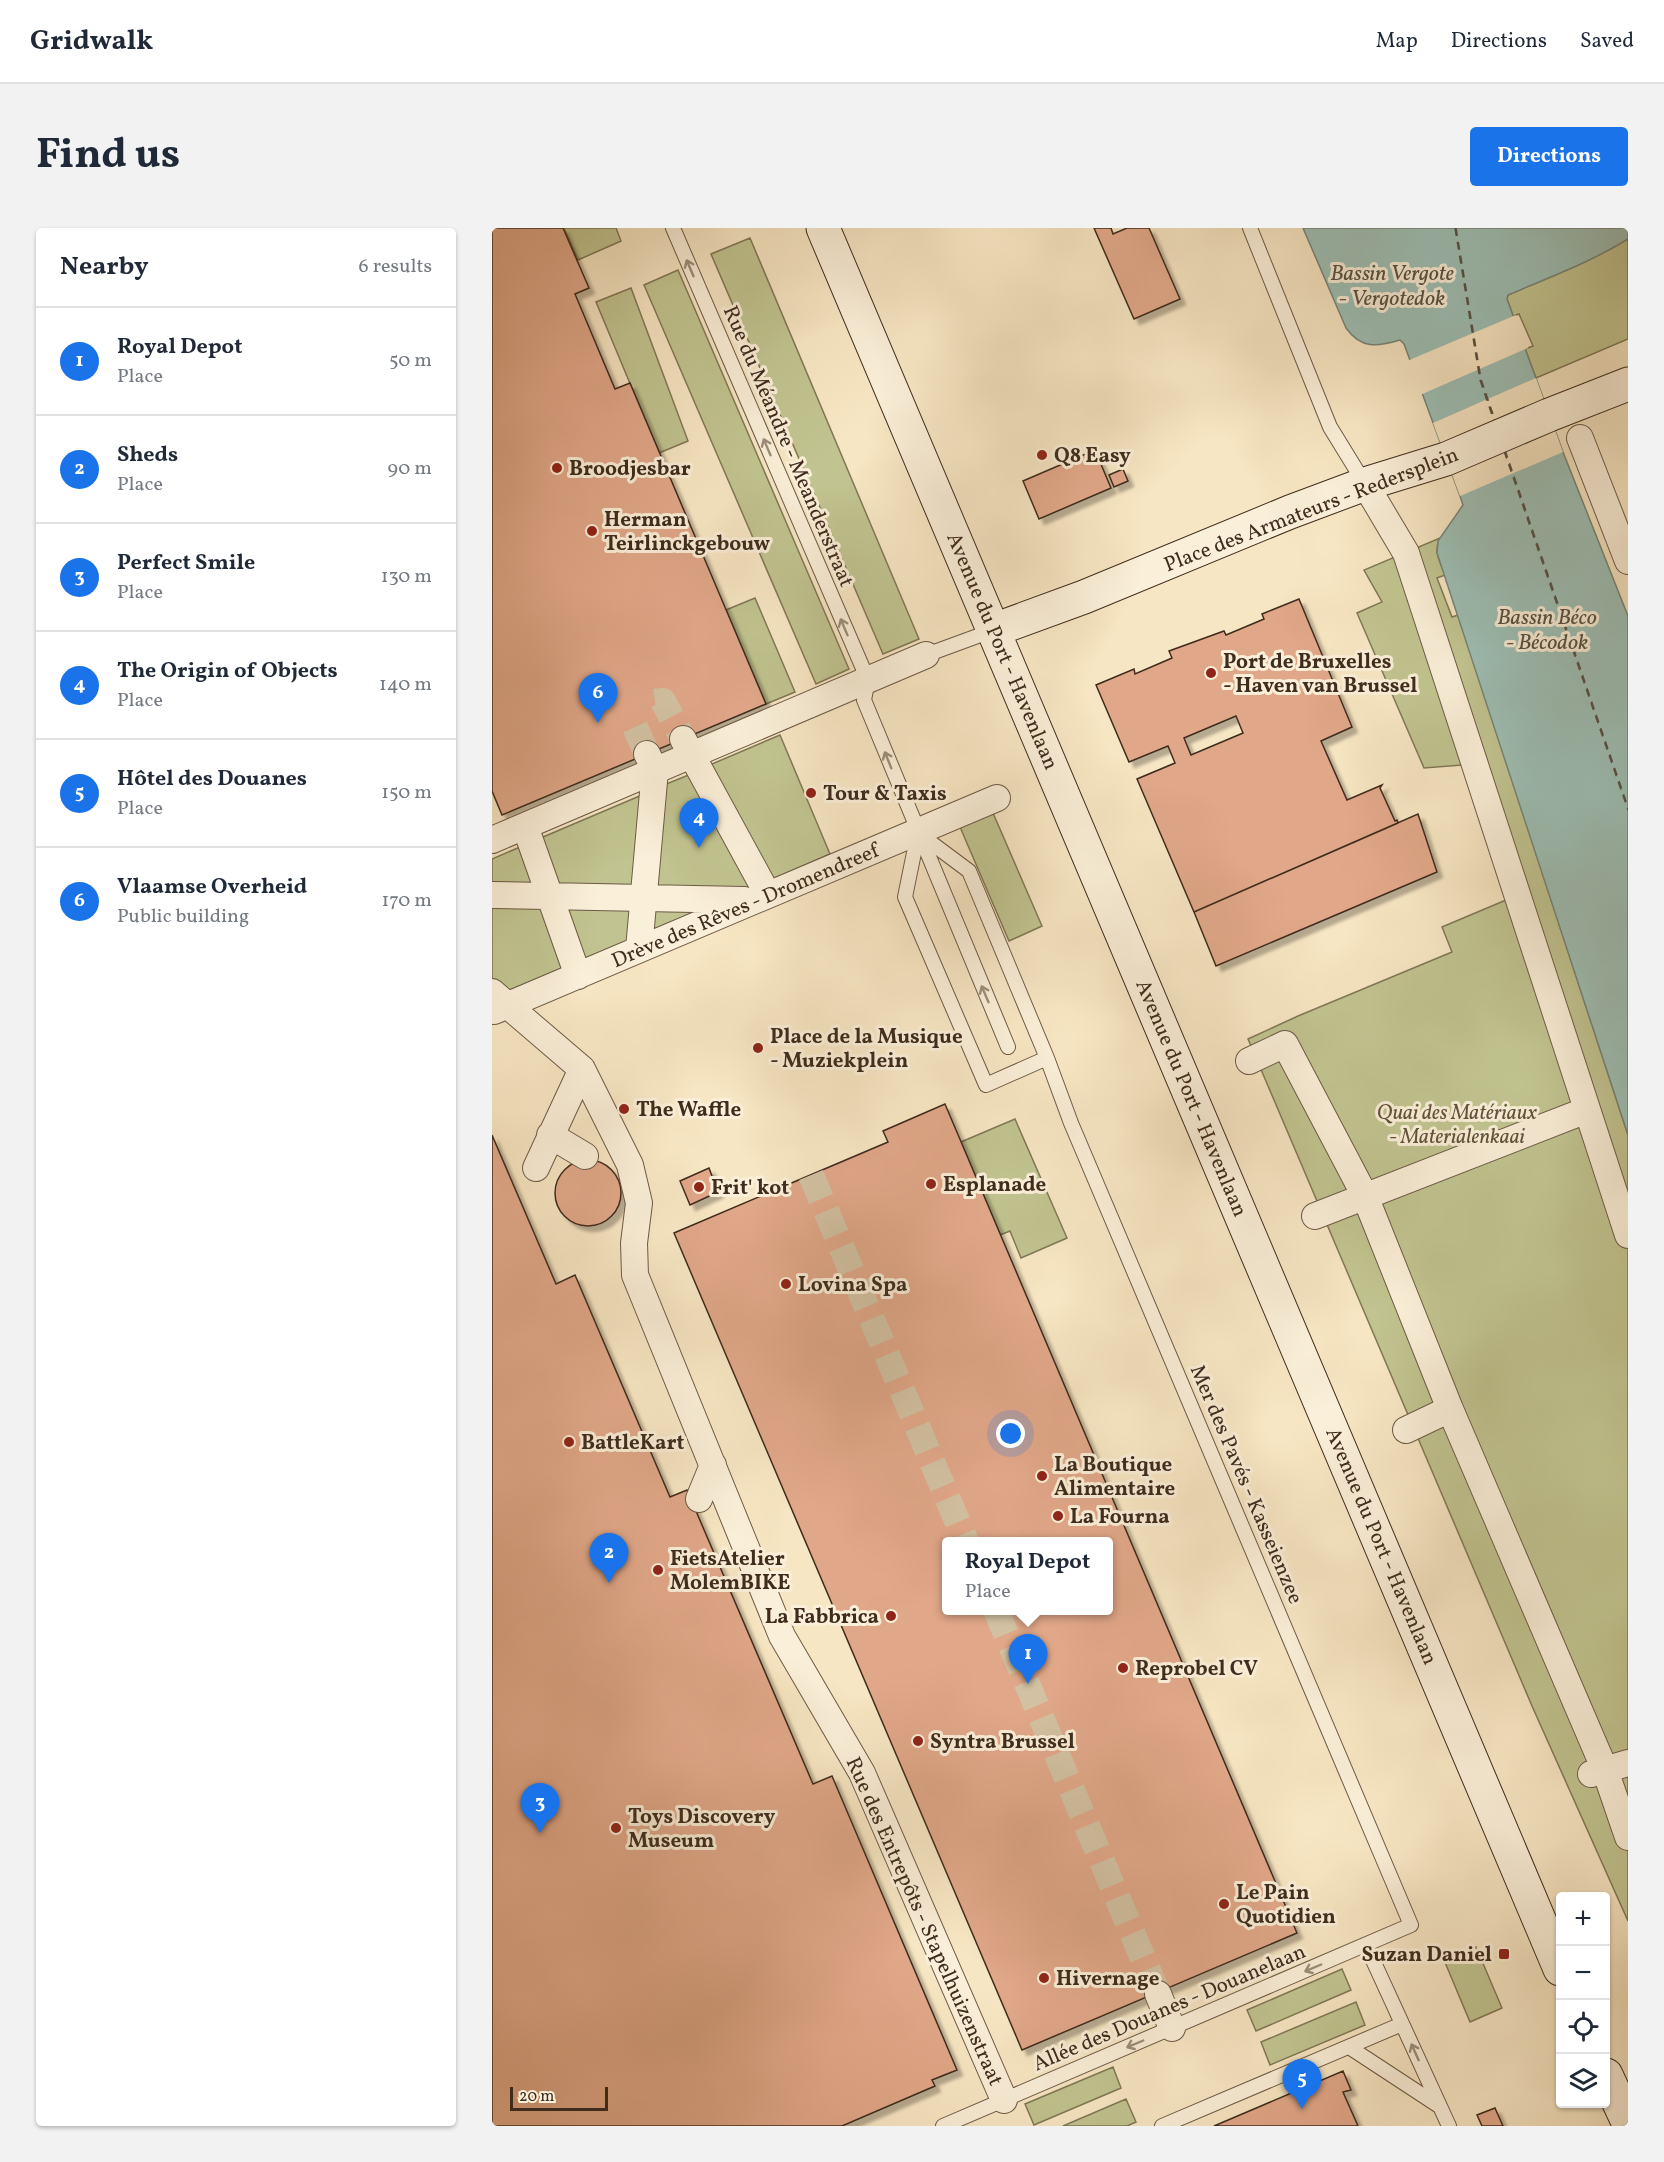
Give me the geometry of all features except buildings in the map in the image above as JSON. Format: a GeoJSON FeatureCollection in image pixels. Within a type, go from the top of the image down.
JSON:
{"type":"FeatureCollection","features":[{"type":"Feature","properties":{"kind":"street","name":"Avenue du Port - Havenlaan"},"geometry":{"type":"LineString","coordinates":[[823,228],[1556,1960]]}},
{"type":"Feature","properties":{"kind":"street","name":"Place des Armateurs - Redersplein"},"geometry":{"type":"LineString","coordinates":[[994,630],[1084,597],[1258,524],[1365,484],[1446,459],[1628,384]]}},
{"type":"Feature","properties":{"kind":"street"},"geometry":{"type":"LineString","coordinates":[[1580,438],[1628,561]]}},
{"type":"Feature","properties":{"kind":"street"},"geometry":{"type":"LineString","coordinates":[[1365,484],[1406,553],[1628,1235]]}},
{"type":"Feature","properties":{"kind":"street"},"geometry":{"type":"LineString","coordinates":[[494,833],[525,826],[651,762],[868,680],[926,655]]}},
{"type":"Feature","properties":{"kind":"street"},"geometry":{"type":"LineString","coordinates":[[492,895],[761,898],[688,747]]}},
{"type":"Feature","properties":{"kind":"street"},"geometry":{"type":"LineString","coordinates":[[639,949],[651,762]]}},
{"type":"Feature","properties":{"kind":"street","name":"Drève des Rêves - Dromendreef"},"geometry":{"type":"LineString","coordinates":[[498,1003],[578,976],[997,798]]}},
{"type":"Feature","properties":{"kind":"street"},"geometry":{"type":"LineString","coordinates":[[525,826],[578,976]]}},
{"type":"Feature","properties":{"kind":"street","name":"Rue des Entrepôts - Stapelhuizenstraat"},"geometry":{"type":"LineString","coordinates":[[498,1003],[582,1069],[630,1165],[639,1203],[634,1243],[635,1275],[782,1636],[862,1773],[1004,2100]]}},
{"type":"Feature","properties":{"kind":"street"},"geometry":{"type":"LineString","coordinates":[[1249,1061],[1285,1044],[1365,1196],[1450,1409],[1608,1769],[1628,1837]]}},
{"type":"Feature","properties":{"kind":"street"},"geometry":{"type":"LineString","coordinates":[[536,1168],[569,1150],[582,1069]]}},
{"type":"Feature","properties":{"kind":"street"},"geometry":{"type":"LineString","coordinates":[[1315,1216],[1587,1110]]}},
{"type":"Feature","properties":{"kind":"street"},"geometry":{"type":"LineString","coordinates":[[1406,1430],[1450,1409]]}},
{"type":"Feature","properties":{"kind":"street"},"geometry":{"type":"LineString","coordinates":[[699,1499],[713,1465]]}},
{"type":"Feature","properties":{"kind":"street"},"geometry":{"type":"LineString","coordinates":[[1158,1994],[1172,2028]]}},
{"type":"Feature","properties":{"kind":"street"},"geometry":{"type":"LineString","coordinates":[[1610,2085],[1628,2122]]}},
{"type":"Feature","properties":{"kind":"lane","name":"Rue du Méandre - Meanderstraat"},"geometry":{"type":"LineString","coordinates":[[673,228],[868,680]]}},
{"type":"Feature","properties":{"kind":"lane"},"geometry":{"type":"LineString","coordinates":[[1250,228],[1330,427],[1365,484]]}},
{"type":"Feature","properties":{"kind":"lane"},"geometry":{"type":"LineString","coordinates":[[926,655],[994,630]]}},
{"type":"Feature","properties":{"kind":"lane"},"geometry":{"type":"LineString","coordinates":[[868,680],[864,700],[1008,1047]]}},
{"type":"Feature","properties":{"kind":"lane"},"geometry":{"type":"LineString","coordinates":[[918,833],[906,897],[986,1085],[1047,1058]]}},
{"type":"Feature","properties":{"kind":"lane","name":"Mer des Pavés - Kasseienzee"},"geometry":{"type":"LineString","coordinates":[[918,833],[969,871],[1047,1058],[1075,1133],[1412,1925]]}},
{"type":"Feature","properties":{"kind":"lane","name":"Allée des Douanes - Douanelaan"},"geometry":{"type":"LineString","coordinates":[[943,2126],[1412,1925]]}},
{"type":"Feature","properties":{"kind":"lane"},"geometry":{"type":"LineString","coordinates":[[1366,1945],[1449,2126]]}},
{"type":"Feature","properties":{"kind":"lane"},"geometry":{"type":"LineString","coordinates":[[1162,2126],[1402,2024]]}},
{"type":"Feature","properties":{"kind":"lane"},"geometry":{"type":"LineString","coordinates":[[1349,2047],[1439,2106]]}},
{"type":"Feature","properties":{"kind":"green space"},"geometry":{"type":"Polygon","coordinates":[[[564,228],[616,228],[621,241],[578,260],[564,228]]]}},
{"type":"Feature","properties":{"kind":"green space"},"geometry":{"type":"Polygon","coordinates":[[[750,238],[919,639],[883,654],[711,254],[750,238]]]}},
{"type":"Feature","properties":{"kind":"green space"},"geometry":{"type":"Polygon","coordinates":[[[1628,239],[1628,339],[1536,378],[1525,349],[1533,346],[1519,314],[1513,316],[1507,299],[1508,295],[1584,262],[1628,239]]]}},
{"type":"Feature","properties":{"kind":"green space"},"geometry":{"type":"Polygon","coordinates":[[[678,270],[849,669],[816,684],[644,285],[678,270]]]}},
{"type":"Feature","properties":{"kind":"green space"},"geometry":{"type":"Polygon","coordinates":[[[631,288],[688,441],[659,453],[596,302],[631,288]]]}},
{"type":"Feature","properties":{"kind":"green space","name":"Quai des Matériaux - Materialenkaai"},"geometry":{"type":"Polygon","coordinates":[[[1440,538],[1437,552],[1445,575],[1437,578],[1452,617],[1458,615],[1628,1135],[1628,1921],[1532,1706],[1248,1039],[1452,952],[1442,927],[1506,900],[1462,765],[1424,768],[1357,613],[1382,602],[1364,570],[1440,538]]]}},
{"type":"Feature","properties":{"kind":"green space"},"geometry":{"type":"Polygon","coordinates":[[[755,598],[795,692],[766,704],[726,610],[755,598]]]}},
{"type":"Feature","properties":{"kind":"green space"},"geometry":{"type":"Polygon","coordinates":[[[780,735],[830,854],[767,882],[705,767],[780,735]]]}},
{"type":"Feature","properties":{"kind":"green space"},"geometry":{"type":"Polygon","coordinates":[[[696,772],[758,885],[737,895],[650,894],[659,787],[696,772]]]}},
{"type":"Feature","properties":{"kind":"green space"},"geometry":{"type":"Polygon","coordinates":[[[649,792],[639,893],[554,891],[536,840],[649,792]]]}},
{"type":"Feature","properties":{"kind":"green space"},"geometry":{"type":"Polygon","coordinates":[[[993,813],[1042,926],[1009,941],[960,827],[993,813]]]}},
{"type":"Feature","properties":{"kind":"green space"},"geometry":{"type":"Polygon","coordinates":[[[527,844],[544,892],[492,891],[492,859],[527,844]]]}},
{"type":"Feature","properties":{"kind":"green space"},"geometry":{"type":"Polygon","coordinates":[[[492,901],[547,902],[570,966],[504,994],[492,986],[492,901]]]}},
{"type":"Feature","properties":{"kind":"green space"},"geometry":{"type":"Polygon","coordinates":[[[558,901],[639,903],[635,938],[579,962],[558,901]]]}},
{"type":"Feature","properties":{"kind":"green space"},"geometry":{"type":"Polygon","coordinates":[[[649,903],[714,904],[645,933],[649,903]]]}},
{"type":"Feature","properties":{"kind":"green space"},"geometry":{"type":"Polygon","coordinates":[[[1015,1119],[1067,1238],[1021,1258],[1010,1231],[1000,1235],[961,1142],[1015,1119]]]}},
{"type":"Feature","properties":{"kind":"green space"},"geometry":{"type":"Polygon","coordinates":[[[1476,1947],[1502,2008],[1470,2022],[1444,1960],[1476,1947]]]}},
{"type":"Feature","properties":{"kind":"green space"},"geometry":{"type":"Polygon","coordinates":[[[1342,1969],[1351,1990],[1256,2031],[1247,2010],[1342,1969]]]}},
{"type":"Feature","properties":{"kind":"green space"},"geometry":{"type":"Polygon","coordinates":[[[1356,2002],[1365,2025],[1270,2065],[1261,2042],[1356,2002]]]}},
{"type":"Feature","properties":{"kind":"green space"},"geometry":{"type":"Polygon","coordinates":[[[1113,2067],[1121,2088],[1034,2125],[1025,2104],[1113,2067]]]}},
{"type":"Feature","properties":{"kind":"green space"},"geometry":{"type":"Polygon","coordinates":[[[1126,2099],[1136,2122],[1127,2126],[1063,2126],[1126,2099]]]}},
{"type":"Feature","properties":{"kind":"water"},"geometry":{"type":"Polygon","coordinates":[[[1303,228],[1628,228],[1628,239],[1569,269],[1508,295],[1507,299],[1563,452],[1628,616],[1628,1135],[1437,553],[1438,541],[1463,505],[1460,496],[1404,344],[1400,340],[1377,345],[1364,343],[1352,335],[1346,328],[1303,228]]]}},
{"type":"Feature","properties":{"kind":"pier"},"geometry":{"type":"Polygon","coordinates":[[[1516,315],[1528,348],[1420,395],[1407,361],[1516,315]]]}},
{"type":"Feature","properties":{"kind":"pier"},"geometry":{"type":"Polygon","coordinates":[[[1536,378],[1563,452],[1460,496],[1433,423],[1536,378]]]}},
{"type":"Feature","properties":{"kind":"ferry route"},"geometry":{"type":"LineString","coordinates":[[1455,228],[1480,380],[1494,421]]}},
{"type":"Feature","properties":{"kind":"ferry route"},"geometry":{"type":"LineString","coordinates":[[1456,228],[1481,379],[1495,420]]}},
{"type":"Feature","properties":{"kind":"ferry route"},"geometry":{"type":"LineString","coordinates":[[1505,450],[1628,807]]}},
{"type":"Feature","properties":{"kind":"ferry route"},"geometry":{"type":"LineString","coordinates":[[1504,451],[1628,810]]}},
{"type":"Feature","properties":{"kind":"tunnel"},"geometry":{"type":"LineString","coordinates":[[655,702],[663,701],[683,739]]}},
{"type":"Feature","properties":{"kind":"tunnel"},"geometry":{"type":"LineString","coordinates":[[635,727],[647,754]]}},
{"type":"Feature","properties":{"kind":"tunnel"},"geometry":{"type":"LineString","coordinates":[[811,1175],[964,1537]]}},
{"type":"Feature","properties":{"kind":"tunnel"},"geometry":{"type":"LineString","coordinates":[[998,1615],[1158,1994]]}},
{"type":"Feature","properties":{"kind":"place","name":"Q8 Easy"},"geometry":{"type":"Point","coordinates":[1042,455]}},
{"type":"Feature","properties":{"kind":"place","name":"Broodjesbar"},"geometry":{"type":"Point","coordinates":[557,468]}},
{"type":"Feature","properties":{"kind":"place","name":"Herman Teirlinckgebouw"},"geometry":{"type":"Point","coordinates":[592,531]}},
{"type":"Feature","properties":{"kind":"place","name":"Port de Bruxelles - Haven van Brussel"},"geometry":{"type":"Point","coordinates":[1211,673]}},
{"type":"Feature","properties":{"kind":"place","name":"Vlaamse Overheid"},"geometry":{"type":"Point","coordinates":[598,723]}},
{"type":"Feature","properties":{"kind":"place","name":"Tour & Taxis"},"geometry":{"type":"Point","coordinates":[811,793]}},
{"type":"Feature","properties":{"kind":"place","name":"The Origin of Objects"},"geometry":{"type":"Point","coordinates":[699,848]}},
{"type":"Feature","properties":{"kind":"place","name":"Place de la Musique - Muziekplein"},"geometry":{"type":"Point","coordinates":[758,1048]}},
{"type":"Feature","properties":{"kind":"place","name":"The Waffle"},"geometry":{"type":"Point","coordinates":[624,1109]}},
{"type":"Feature","properties":{"kind":"place","name":"Esplanade"},"geometry":{"type":"Point","coordinates":[931,1184]}},
{"type":"Feature","properties":{"kind":"place","name":"Frit' kot"},"geometry":{"type":"Point","coordinates":[699,1187]}},
{"type":"Feature","properties":{"kind":"place","name":"Lovina Spa"},"geometry":{"type":"Point","coordinates":[786,1284]}},
{"type":"Feature","properties":{"kind":"place","name":"BattleKart"},"geometry":{"type":"Point","coordinates":[569,1442]}},
{"type":"Feature","properties":{"kind":"place","name":"La Boutique Alimentaire"},"geometry":{"type":"Point","coordinates":[1042,1476]}},
{"type":"Feature","properties":{"kind":"place","name":"La Fourna"},"geometry":{"type":"Point","coordinates":[1058,1516]}},
{"type":"Feature","properties":{"kind":"place","name":"FietsAtelier MolemBIKE"},"geometry":{"type":"Point","coordinates":[658,1570]}},
{"type":"Feature","properties":{"kind":"place","name":"Sheds"},"geometry":{"type":"Point","coordinates":[609,1583]}},
{"type":"Feature","properties":{"kind":"place","name":"La Fabbrica"},"geometry":{"type":"Point","coordinates":[891,1616]}},
{"type":"Feature","properties":{"kind":"place","name":"Reprobel CV"},"geometry":{"type":"Point","coordinates":[1123,1668]}},
{"type":"Feature","properties":{"kind":"place","name":"Royal Depot"},"geometry":{"type":"Point","coordinates":[1028,1684]}},
{"type":"Feature","properties":{"kind":"place","name":"Syntra Brussel"},"geometry":{"type":"Point","coordinates":[918,1741]}},
{"type":"Feature","properties":{"kind":"place","name":"Toys Discovery Museum"},"geometry":{"type":"Point","coordinates":[616,1828]}},
{"type":"Feature","properties":{"kind":"place","name":"Perfect Smile"},"geometry":{"type":"Point","coordinates":[540,1833]}},
{"type":"Feature","properties":{"kind":"place","name":"Le Pain Quotidien"},"geometry":{"type":"Point","coordinates":[1224,1904]}},
{"type":"Feature","properties":{"kind":"place","name":"Suzan Daniel"},"geometry":{"type":"Point","coordinates":[1504,1954]}},
{"type":"Feature","properties":{"kind":"place","name":"Hivernage"},"geometry":{"type":"Point","coordinates":[1044,1978]}},
{"type":"Feature","properties":{"kind":"place","name":"Hôtel des Douanes"},"geometry":{"type":"Point","coordinates":[1302,2109]}},
{"type":"Feature","properties":{"kind":"water label","name":"Bassin Vergote - Vergotedok"},"geometry":{"type":"Point","coordinates":[1392,284]}},
{"type":"Feature","properties":{"kind":"water label","name":"Bassin Béco - Bécodok"},"geometry":{"type":"Point","coordinates":[1547,629]}}]}
